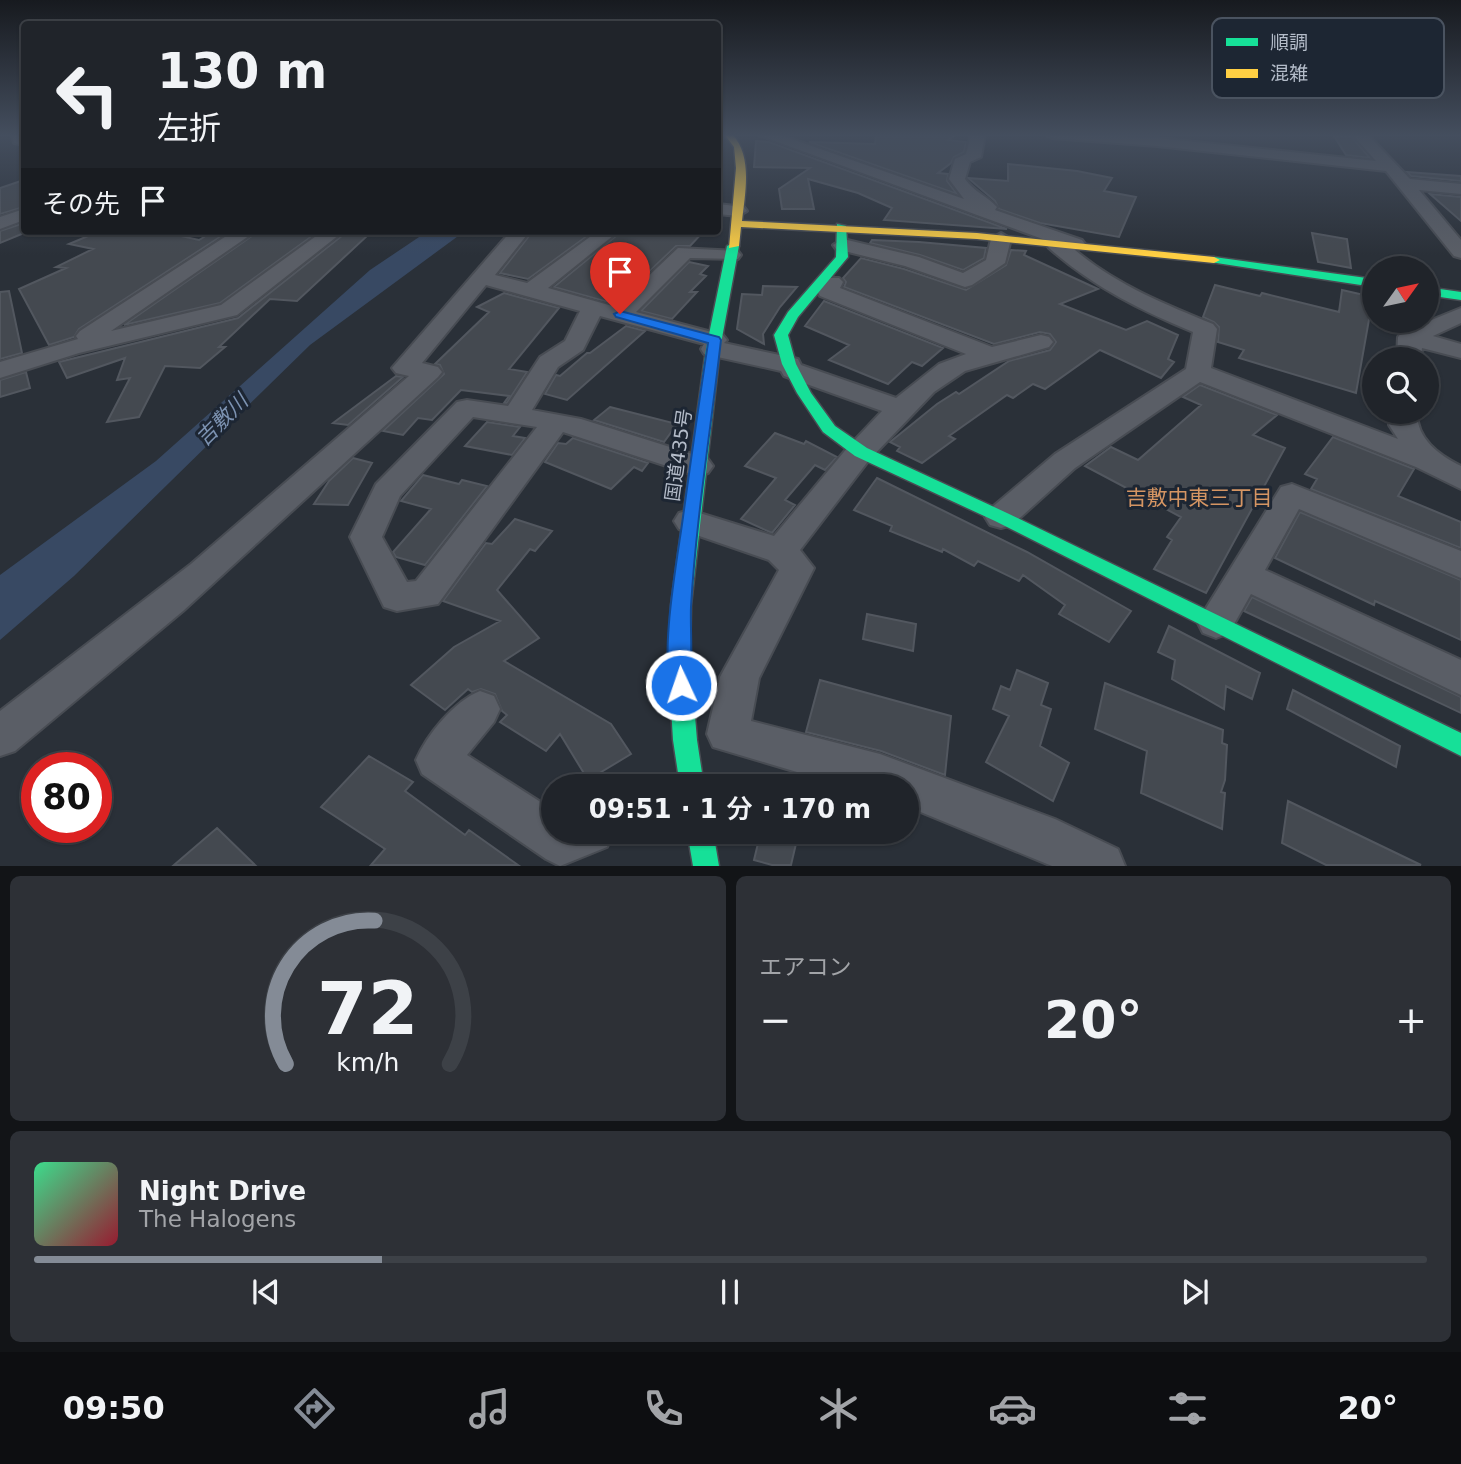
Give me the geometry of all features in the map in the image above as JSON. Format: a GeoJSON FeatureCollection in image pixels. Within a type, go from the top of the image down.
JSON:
{"type":"FeatureCollection","features":[{"type":"Feature","properties":{"kind":"main road","name":"国道435号"},"geometry":{"type":"LineString","coordinates":[[690,774],[678,657],[681,605],[714,345],[738,217],[739,174]]}},
{"type":"Feature","properties":{"kind":"main road"},"geometry":{"type":"LineString","coordinates":[[738,217],[842,236],[1002,229],[1056,244],[1362,282]]}},
{"type":"Feature","properties":{"kind":"main road"},"geometry":{"type":"LineString","coordinates":[[842,236],[842,257],[793,316],[781,335],[791,368],[829,429],[861,452],[1001,517],[1461,745]]}},
{"type":"Feature","properties":{"kind":"main road"},"geometry":{"type":"LineString","coordinates":[[1439,293],[1461,296]]}},
{"type":"Feature","properties":{"kind":"main road"},"geometry":{"type":"LineString","coordinates":[[702,844],[706,866]]}},
{"type":"Feature","properties":{"kind":"street"},"geometry":{"type":"LineString","coordinates":[[865,174],[1002,229],[1085,247]]}},
{"type":"Feature","properties":{"kind":"street"},"geometry":{"type":"LineString","coordinates":[[842,236],[965,281],[995,263],[1002,229],[1002,214],[965,192],[957,179],[958,174]]}},
{"type":"Feature","properties":{"kind":"street"},"geometry":{"type":"LineString","coordinates":[[1397,174],[1461,252]]}},
{"type":"Feature","properties":{"kind":"street"},"geometry":{"type":"LineString","coordinates":[[1404,184],[1461,189]]}},
{"type":"Feature","properties":{"kind":"street"},"geometry":{"type":"LineString","coordinates":[[721,210],[738,217]]}},
{"type":"Feature","properties":{"kind":"street"},"geometry":{"type":"LineString","coordinates":[[0,223],[21,215]]}},
{"type":"Feature","properties":{"kind":"street"},"geometry":{"type":"LineString","coordinates":[[71,348],[241,235]]}},
{"type":"Feature","properties":{"kind":"street"},"geometry":{"type":"LineString","coordinates":[[0,370],[71,348],[229,310],[330,235]]}},
{"type":"Feature","properties":{"kind":"street"},"geometry":{"type":"LineString","coordinates":[[0,737],[47,696],[167,603],[282,506],[429,372],[405,368],[517,235]]}},
{"type":"Feature","properties":{"kind":"street"},"geometry":{"type":"LineString","coordinates":[[532,290],[605,235]]}},
{"type":"Feature","properties":{"kind":"street"},"geometry":{"type":"LineString","coordinates":[[1001,517],[1065,461],[1198,372],[1205,329],[1138,302],[1078,264],[1056,244]]}},
{"type":"Feature","properties":{"kind":"street"},"geometry":{"type":"LineString","coordinates":[[620,314],[685,252],[731,255]]}},
{"type":"Feature","properties":{"kind":"street"},"geometry":{"type":"LineString","coordinates":[[480,277],[620,314],[791,368],[901,409]]}},
{"type":"Feature","properties":{"kind":"street"},"geometry":{"type":"LineString","coordinates":[[828,290],[993,356]]}},
{"type":"Feature","properties":{"kind":"street"},"geometry":{"type":"LineString","coordinates":[[515,415],[549,362],[575,345],[593,307]]}},
{"type":"Feature","properties":{"kind":"street"},"geometry":{"type":"LineString","coordinates":[[1412,347],[1461,315]]}},
{"type":"Feature","properties":{"kind":"street"},"geometry":{"type":"LineString","coordinates":[[781,551],[861,452],[901,409],[950,368],[1041,342]]}},
{"type":"Feature","properties":{"kind":"street"},"geometry":{"type":"LineString","coordinates":[[1439,350],[1461,351]]}},
{"type":"Feature","properties":{"kind":"street"},"geometry":{"type":"LineString","coordinates":[[1198,372],[1426,460],[1459,481]]}},
{"type":"Feature","properties":{"kind":"street"},"geometry":{"type":"LineString","coordinates":[[556,422],[426,594],[397,597],[366,537],[387,491],[467,408],[556,422],[698,466]]}},
{"type":"Feature","properties":{"kind":"street"},"geometry":{"type":"LineString","coordinates":[[1403,424],[1426,460]]}},
{"type":"Feature","properties":{"kind":"street"},"geometry":{"type":"LineString","coordinates":[[1216,623],[1292,494],[1461,565]]}},
{"type":"Feature","properties":{"kind":"street"},"geometry":{"type":"LineString","coordinates":[[690,521],[781,551],[797,568],[740,677],[728,734],[880,775],[1055,842],[1101,866]]}},
{"type":"Feature","properties":{"kind":"street"},"geometry":{"type":"LineString","coordinates":[[1244,575],[1461,677]]}},
{"type":"Feature","properties":{"kind":"street"},"geometry":{"type":"LineString","coordinates":[[480,709],[437,760],[541,829]]}},
{"type":"Feature","properties":{"kind":"water","name":"吉敷川"},"geometry":{"type":"Polygon","coordinates":[[[422,235],[460,235],[310,345],[74,576],[0,640],[0,575],[156,461],[370,270],[422,235]]]}},
{"type":"Feature","properties":{"kind":"building"},"geometry":{"type":"Polygon","coordinates":[[[801,174],[858,174],[1007,229],[884,220],[892,208],[858,193],[808,179],[814,209],[782,209],[779,189],[801,174]]]}},
{"type":"Feature","properties":{"kind":"building"},"geometry":{"type":"Polygon","coordinates":[[[901,174],[948,174],[947,181],[957,194],[901,174]]]}},
{"type":"Feature","properties":{"kind":"building"},"geometry":{"type":"Polygon","coordinates":[[[1008,174],[1094,174],[1112,178],[1104,191],[1136,197],[1119,237],[1040,223],[999,209],[995,201],[968,178],[1008,181],[1008,174]]]}},
{"type":"Feature","properties":{"kind":"building"},"geometry":{"type":"Polygon","coordinates":[[[1409,174],[1461,176],[1461,181],[1409,174]]]}},
{"type":"Feature","properties":{"kind":"building"},"geometry":{"type":"Polygon","coordinates":[[[21,181],[21,208],[0,214],[0,188],[21,181]]]}},
{"type":"Feature","properties":{"kind":"building"},"geometry":{"type":"Polygon","coordinates":[[[1430,194],[1461,197],[1461,221],[1430,194]]]}},
{"type":"Feature","properties":{"kind":"building"},"geometry":{"type":"Polygon","coordinates":[[[21,224],[21,234],[0,243],[0,231],[21,224]]]}},
{"type":"Feature","properties":{"kind":"building"},"geometry":{"type":"Polygon","coordinates":[[[1312,233],[1347,239],[1351,268],[1318,262],[1312,233]]]}},
{"type":"Feature","properties":{"kind":"building"},"geometry":{"type":"Polygon","coordinates":[[[90,235],[176,235],[199,240],[207,235],[223,235],[79,329],[74,337],[49,345],[19,289],[66,268],[56,267],[93,249],[69,244],[90,235]]]}},
{"type":"Feature","properties":{"kind":"building"},"geometry":{"type":"Polygon","coordinates":[[[253,235],[314,235],[220,303],[124,325],[253,235]]]}},
{"type":"Feature","properties":{"kind":"building"},"geometry":{"type":"Polygon","coordinates":[[[343,235],[367,236],[297,301],[270,299],[219,347],[225,347],[200,368],[165,366],[139,417],[107,422],[130,378],[117,380],[125,358],[67,378],[59,362],[238,318],[343,235]]]}},
{"type":"Feature","properties":{"kind":"building"},"geometry":{"type":"Polygon","coordinates":[[[530,235],[588,235],[528,279],[500,273],[530,235]]]}},
{"type":"Feature","properties":{"kind":"building"},"geometry":{"type":"Polygon","coordinates":[[[617,235],[700,235],[690,246],[676,246],[615,304],[554,287],[617,235]]]}},
{"type":"Feature","properties":{"kind":"building"},"geometry":{"type":"Polygon","coordinates":[[[872,240],[986,248],[984,258],[963,270],[920,255],[870,243],[872,240]]]}},
{"type":"Feature","properties":{"kind":"building"},"geometry":{"type":"Polygon","coordinates":[[[1011,250],[1026,251],[1024,255],[1098,289],[1060,304],[1126,330],[1147,321],[1178,335],[1168,359],[1174,362],[1161,378],[1100,350],[1045,389],[1033,384],[1013,398],[1007,395],[949,436],[955,439],[922,463],[897,451],[900,447],[890,442],[937,404],[956,392],[959,394],[1009,361],[1050,350],[1056,342],[1050,334],[1040,332],[994,344],[844,287],[846,282],[843,278],[861,258],[966,290],[1006,265],[1011,250]]]}},
{"type":"Feature","properties":{"kind":"building"},"geometry":{"type":"Polygon","coordinates":[[[689,262],[708,266],[700,274],[706,276],[690,292],[697,292],[672,319],[641,311],[689,262]]]}},
{"type":"Feature","properties":{"kind":"building"},"geometry":{"type":"Polygon","coordinates":[[[1215,285],[1260,296],[1262,293],[1339,312],[1342,290],[1362,295],[1362,333],[1367,333],[1362,347],[1356,393],[1239,358],[1244,350],[1218,342],[1219,327],[1203,317],[1215,285]]]}},
{"type":"Feature","properties":{"kind":"building"},"geometry":{"type":"Polygon","coordinates":[[[763,286],[797,287],[763,334],[764,344],[737,329],[742,294],[762,295],[763,286]]]}},
{"type":"Feature","properties":{"kind":"building"},"geometry":{"type":"Polygon","coordinates":[[[9,291],[22,353],[0,359],[0,292],[9,291]]]}},
{"type":"Feature","properties":{"kind":"building"},"geometry":{"type":"Polygon","coordinates":[[[504,293],[559,308],[509,369],[527,372],[507,403],[504,403],[509,396],[461,390],[432,420],[418,418],[403,435],[383,431],[444,374],[440,365],[435,364],[489,312],[477,307],[504,293]]]}},
{"type":"Feature","properties":{"kind":"building"},"geometry":{"type":"Polygon","coordinates":[[[824,301],[943,348],[922,366],[912,362],[888,384],[829,360],[849,345],[805,326],[824,301]]]}},
{"type":"Feature","properties":{"kind":"building"},"geometry":{"type":"Polygon","coordinates":[[[626,326],[645,331],[567,400],[545,394],[556,375],[560,376],[626,326]]]}},
{"type":"Feature","properties":{"kind":"building"},"geometry":{"type":"Polygon","coordinates":[[[26,372],[30,388],[0,397],[0,380],[26,372]]]}},
{"type":"Feature","properties":{"kind":"building"},"geometry":{"type":"Polygon","coordinates":[[[396,376],[403,377],[348,425],[333,423],[396,376]]]}},
{"type":"Feature","properties":{"kind":"building"},"geometry":{"type":"Polygon","coordinates":[[[1200,385],[1277,415],[1253,435],[1285,448],[1206,593],[1154,569],[1172,540],[1167,537],[1181,517],[1085,466],[1111,447],[1138,460],[1201,405],[1183,397],[1200,385]]]}},
{"type":"Feature","properties":{"kind":"building"},"geometry":{"type":"Polygon","coordinates":[[[610,407],[677,424],[664,442],[594,420],[610,407]]]}},
{"type":"Feature","properties":{"kind":"building"},"geometry":{"type":"Polygon","coordinates":[[[487,422],[520,427],[513,436],[525,438],[512,455],[465,446],[487,422]]]}},
{"type":"Feature","properties":{"kind":"building"},"geometry":{"type":"Polygon","coordinates":[[[775,433],[804,444],[806,441],[837,457],[825,470],[815,465],[785,500],[795,505],[772,533],[741,519],[776,478],[745,466],[775,433]]]}},
{"type":"Feature","properties":{"kind":"building"},"geometry":{"type":"Polygon","coordinates":[[[1333,437],[1414,469],[1398,496],[1461,522],[1461,548],[1311,489],[1317,479],[1305,474],[1333,437]]]}},
{"type":"Feature","properties":{"kind":"building"},"geometry":{"type":"Polygon","coordinates":[[[573,438],[648,463],[642,471],[634,467],[611,489],[545,462],[558,443],[566,444],[573,438]]]}},
{"type":"Feature","properties":{"kind":"building"},"geometry":{"type":"Polygon","coordinates":[[[353,458],[372,463],[348,505],[314,504],[329,481],[353,458]]]}},
{"type":"Feature","properties":{"kind":"building"},"geometry":{"type":"Polygon","coordinates":[[[423,475],[459,484],[462,480],[487,486],[425,565],[396,557],[393,552],[431,509],[401,501],[423,475]]]}},
{"type":"Feature","properties":{"kind":"building"},"geometry":{"type":"Polygon","coordinates":[[[877,478],[1027,552],[1131,611],[1109,642],[1059,614],[1065,605],[1023,575],[1019,581],[978,561],[974,566],[943,549],[942,552],[890,531],[892,526],[854,510],[877,478]]]}},
{"type":"Feature","properties":{"kind":"building"},"geometry":{"type":"Polygon","coordinates":[[[1300,512],[1461,580],[1461,640],[1375,601],[1374,605],[1275,558],[1300,512]]]}},
{"type":"Feature","properties":{"kind":"building"},"geometry":{"type":"Polygon","coordinates":[[[515,519],[552,531],[535,551],[530,549],[497,590],[539,638],[504,661],[611,724],[631,754],[598,774],[584,774],[560,734],[546,751],[500,722],[507,715],[502,711],[495,694],[481,689],[472,692],[468,689],[445,710],[411,685],[454,647],[500,621],[443,601],[486,543],[492,544],[515,519]]]}},
{"type":"Feature","properties":{"kind":"building"},"geometry":{"type":"Polygon","coordinates":[[[1252,597],[1461,697],[1461,713],[1244,611],[1252,597]]]}},
{"type":"Feature","properties":{"kind":"building"},"geometry":{"type":"Polygon","coordinates":[[[867,614],[916,624],[913,651],[863,639],[867,614]]]}},
{"type":"Feature","properties":{"kind":"building"},"geometry":{"type":"Polygon","coordinates":[[[1169,626],[1260,673],[1252,699],[1226,686],[1224,709],[1172,679],[1175,660],[1158,652],[1169,626]]]}},
{"type":"Feature","properties":{"kind":"building"},"geometry":{"type":"Polygon","coordinates":[[[1017,670],[1048,683],[1041,705],[1051,709],[1040,746],[1069,763],[1053,801],[986,762],[1009,716],[993,709],[1001,686],[1010,690],[1017,670]]]}},
{"type":"Feature","properties":{"kind":"building"},"geometry":{"type":"Polygon","coordinates":[[[820,680],[951,716],[945,775],[881,751],[806,732],[820,680]]]}},
{"type":"Feature","properties":{"kind":"building"},"geometry":{"type":"Polygon","coordinates":[[[1105,683],[1223,730],[1222,743],[1227,745],[1225,780],[1221,792],[1225,793],[1222,829],[1141,793],[1147,751],[1095,729],[1105,683]]]}},
{"type":"Feature","properties":{"kind":"building"},"geometry":{"type":"Polygon","coordinates":[[[1293,690],[1400,746],[1396,767],[1287,709],[1293,690]]]}},
{"type":"Feature","properties":{"kind":"building"},"geometry":{"type":"Polygon","coordinates":[[[369,756],[413,782],[405,791],[465,835],[469,830],[518,865],[371,865],[385,849],[321,807],[369,756]]]}},
{"type":"Feature","properties":{"kind":"building"},"geometry":{"type":"Polygon","coordinates":[[[1288,801],[1421,865],[1326,865],[1282,843],[1288,801]]]}},
{"type":"Feature","properties":{"kind":"building"},"geometry":{"type":"Polygon","coordinates":[[[217,828],[255,865],[174,865],[217,828]]]}},
{"type":"Feature","properties":{"kind":"building"},"geometry":{"type":"Polygon","coordinates":[[[758,844],[796,844],[791,865],[772,865],[754,860],[758,844]]]}},
{"type":"Feature","properties":{"kind":"traffic: fast"},"geometry":{"type":"LineString","coordinates":[[841,226],[842,257],[793,315],[781,335],[789,364],[804,393],[829,429],[861,452],[1001,517],[1461,745]]}},
{"type":"Feature","properties":{"kind":"traffic: fast"},"geometry":{"type":"LineString","coordinates":[[690,774],[679,657],[681,605],[713,349],[733,246]]}},
{"type":"Feature","properties":{"kind":"traffic: fast"},"geometry":{"type":"LineString","coordinates":[[1214,260],[1362,281]]}},
{"type":"Feature","properties":{"kind":"traffic: fast"},"geometry":{"type":"LineString","coordinates":[[1439,293],[1461,296]]}},
{"type":"Feature","properties":{"kind":"traffic: fast"},"geometry":{"type":"LineString","coordinates":[[702,844],[706,866]]}},
{"type":"Feature","properties":{"kind":"traffic: slow"},"geometry":{"type":"LineString","coordinates":[[733,246],[741,174]]}},
{"type":"Feature","properties":{"kind":"traffic: slow"},"geometry":{"type":"LineString","coordinates":[[737,224],[977,236],[1214,260]]}},
{"type":"Feature","properties":{"kind":"district","name":"吉敷中東三丁目"},"geometry":{"type":"Point","coordinates":[1199,498]}},
{"type":"Feature","properties":{"kind":"route"},"geometry":{"type":"LineString","coordinates":[[620,314],[715,340],[681,605],[678,657],[681,685]]}}]}
